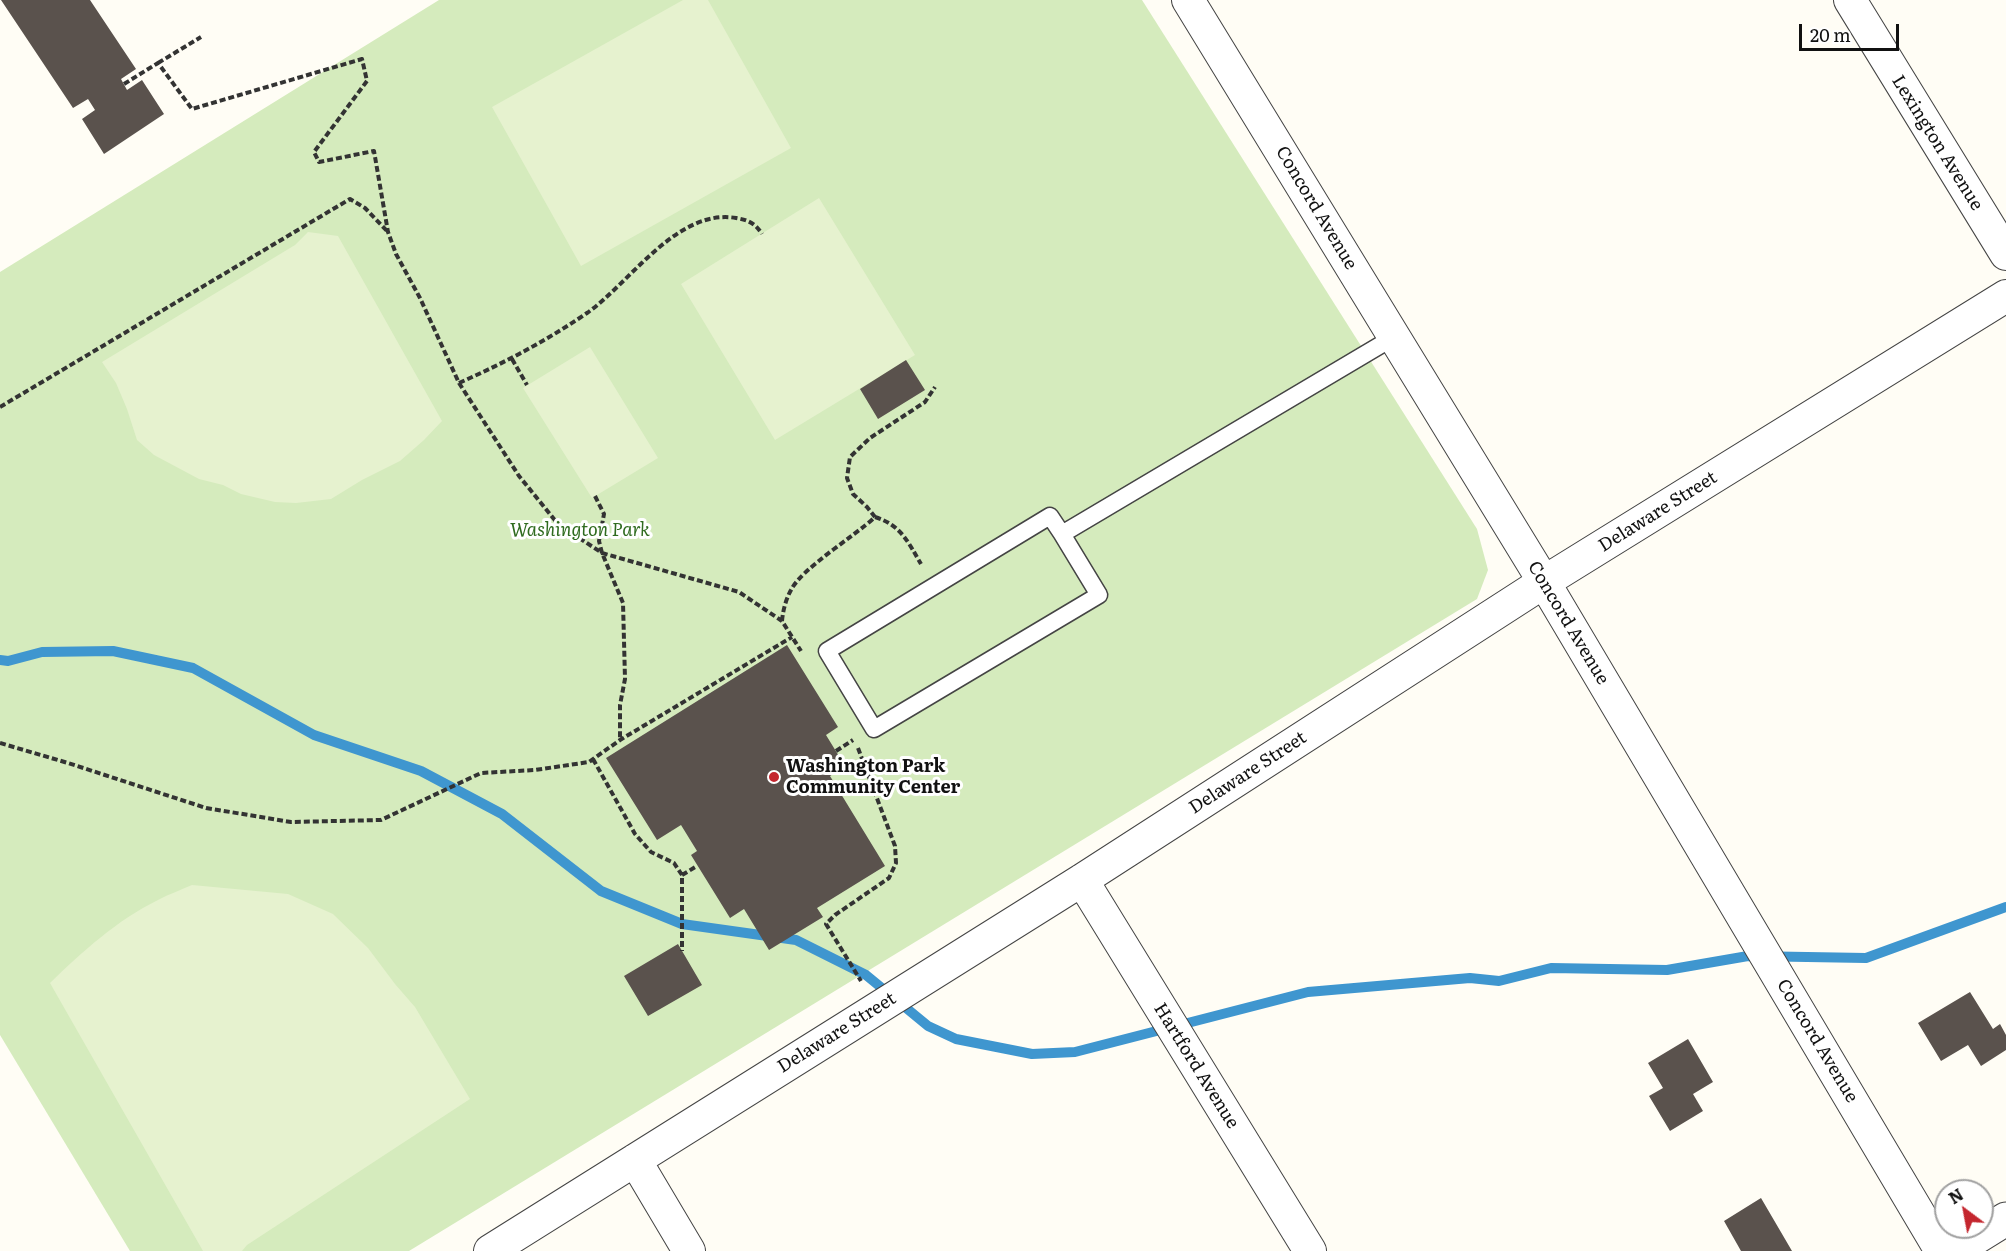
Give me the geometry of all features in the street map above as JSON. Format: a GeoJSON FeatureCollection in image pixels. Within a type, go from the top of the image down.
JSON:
{"type":"FeatureCollection","features":[{"type":"Feature","properties":{"kind":"street","name":"Concord Avenue"},"geometry":{"type":"LineString","coordinates":[[1188,0],[1544,582],[1941,1251]]}},
{"type":"Feature","properties":{"kind":"street","name":"Lexington Avenue"},"geometry":{"type":"LineString","coordinates":[[1850,0],[2006,254]]}},
{"type":"Feature","properties":{"kind":"street","name":"Delaware Street"},"geometry":{"type":"LineString","coordinates":[[490,1251],[1082,880],[1544,582],[2006,296]]}},
{"type":"Feature","properties":{"kind":"street","name":"Hartford Avenue"},"geometry":{"type":"LineString","coordinates":[[1082,880],[1310,1251]]}},
{"type":"Feature","properties":{"kind":"street"},"geometry":{"type":"LineString","coordinates":[[635,1160],[690,1251]]}},
{"type":"Feature","properties":{"kind":"street"},"geometry":{"type":"LineString","coordinates":[[1954,1251],[2006,1219]]}},
{"type":"Feature","properties":{"kind":"lane"},"geometry":{"type":"LineString","coordinates":[[1062,534],[1394,337]]}},
{"type":"Feature","properties":{"kind":"lane"},"geometry":{"type":"LineString","coordinates":[[1050,516],[1062,534],[1099,595],[874,729],[827,651],[1050,516]]}},
{"type":"Feature","properties":{"kind":"path"},"geometry":{"type":"LineString","coordinates":[[123,84],[201,37]]}},
{"type":"Feature","properties":{"kind":"path"},"geometry":{"type":"LineString","coordinates":[[158,63],[192,109],[362,59],[367,81],[314,152],[320,162],[374,151],[388,232],[396,254],[420,298],[459,383],[519,476],[558,524],[602,553],[739,592],[782,621],[804,658]]}},
{"type":"Feature","properties":{"kind":"path"},"geometry":{"type":"LineString","coordinates":[[0,407],[350,199],[365,208],[388,232]]}},
{"type":"Feature","properties":{"kind":"path"},"geometry":{"type":"LineString","coordinates":[[459,383],[549,338],[595,307],[657,248],[688,226],[723,216],[745,219],[756,225],[762,234]]}},
{"type":"Feature","properties":{"kind":"path"},"geometry":{"type":"LineString","coordinates":[[512,358],[527,385]]}},
{"type":"Feature","properties":{"kind":"path"},"geometry":{"type":"LineString","coordinates":[[934,586],[897,528],[875,517],[853,494],[847,478],[850,457],[870,438],[925,402],[935,387]]}},
{"type":"Feature","properties":{"kind":"path"},"geometry":{"type":"LineString","coordinates":[[595,496],[604,514],[599,541],[602,553],[623,603],[625,680],[620,705],[620,740]]}},
{"type":"Feature","properties":{"kind":"path"},"geometry":{"type":"LineString","coordinates":[[782,621],[784,607],[792,587],[812,567],[875,517]]}},
{"type":"Feature","properties":{"kind":"path"},"geometry":{"type":"LineString","coordinates":[[0,743],[206,808],[291,822],[381,820],[481,773],[535,770],[589,762],[620,740],[792,637]]}},
{"type":"Feature","properties":{"kind":"path"},"geometry":{"type":"LineString","coordinates":[[836,751],[855,739],[863,766],[895,846],[896,863],[890,878],[835,915],[826,924],[851,964]]}},
{"type":"Feature","properties":{"kind":"path"},"geometry":{"type":"LineString","coordinates":[[593,759],[635,834],[651,852],[674,862],[682,875],[682,951]]}},
{"type":"Feature","properties":{"kind":"path"},"geometry":{"type":"LineString","coordinates":[[682,875],[697,866]]}},
{"type":"Feature","properties":{"kind":"green space","name":"Washington Park"},"geometry":{"type":"Polygon","coordinates":[[[439,0],[1142,0],[1477,529],[1488,570],[1477,599],[409,1251],[130,1251],[0,1035],[0,272],[439,0]]]}},
{"type":"Feature","properties":{"kind":"green space"},"geometry":{"type":"Polygon","coordinates":[[[683,0],[708,0],[791,148],[581,266],[492,107],[683,0]]]}},
{"type":"Feature","properties":{"kind":"green space"},"geometry":{"type":"Polygon","coordinates":[[[819,198],[915,355],[775,440],[681,284],[819,198]]]}},
{"type":"Feature","properties":{"kind":"green space"},"geometry":{"type":"Polygon","coordinates":[[[308,232],[338,236],[442,421],[400,461],[331,499],[296,503],[275,502],[241,494],[223,485],[199,479],[154,455],[137,440],[116,383],[102,362],[295,245],[308,232]]]}},
{"type":"Feature","properties":{"kind":"green space"},"geometry":{"type":"Polygon","coordinates":[[[590,347],[658,458],[592,498],[523,388],[590,347]]]}},
{"type":"Feature","properties":{"kind":"green space"},"geometry":{"type":"Polygon","coordinates":[[[192,885],[288,894],[333,914],[368,948],[415,1007],[470,1099],[247,1245],[242,1251],[203,1251],[50,983],[87,948],[128,917],[192,885]]]}},
{"type":"Feature","properties":{"kind":"building"},"geometry":{"type":"Polygon","coordinates":[[[1,0],[90,0],[136,69],[121,79],[127,90],[142,80],[164,114],[104,154],[82,119],[95,110],[88,99],[73,108],[1,0]]]}},
{"type":"Feature","properties":{"kind":"building"},"geometry":{"type":"Polygon","coordinates":[[[906,360],[925,390],[878,419],[860,389],[906,360]]]}},
{"type":"Feature","properties":{"kind":"building"},"geometry":{"type":"Polygon","coordinates":[[[787,645],[838,727],[826,735],[845,766],[830,776],[885,866],[817,908],[823,917],[769,950],[744,909],[730,918],[691,855],[697,851],[681,825],[657,840],[606,758],[787,645]]]}},
{"type":"Feature","properties":{"kind":"building"},"geometry":{"type":"Polygon","coordinates":[[[678,944],[702,985],[648,1016],[624,976],[678,944]]]}},
{"type":"Feature","properties":{"kind":"building"},"geometry":{"type":"Polygon","coordinates":[[[1970,992],[1993,1029],[2000,1024],[2006,1035],[2006,1050],[1981,1066],[1968,1045],[1941,1061],[1918,1023],[1970,992]]]}},
{"type":"Feature","properties":{"kind":"building"},"geometry":{"type":"Polygon","coordinates":[[[1688,1039],[1713,1082],[1693,1094],[1703,1111],[1670,1131],[1649,1096],[1663,1088],[1648,1063],[1688,1039]]]}},
{"type":"Feature","properties":{"kind":"building"},"geometry":{"type":"Polygon","coordinates":[[[1761,1198],[1792,1251],[1741,1251],[1724,1221],[1761,1198]]]}},
{"type":"Feature","properties":{"kind":"waterway"},"geometry":{"type":"LineString","coordinates":[[0,660],[8,661],[42,652],[113,651],[193,668],[314,735],[421,771],[502,814],[601,891],[682,924],[796,940],[866,975],[928,1026],[956,1039],[1032,1054],[1075,1052],[1308,992],[1470,978],[1499,981],[1551,968],[1667,970],[1748,956],[1866,958],[2006,907]]}},
{"type":"Feature","properties":{"kind":"place","name":"Washington Park Community Center"},"geometry":{"type":"Point","coordinates":[774,777]}}]}
